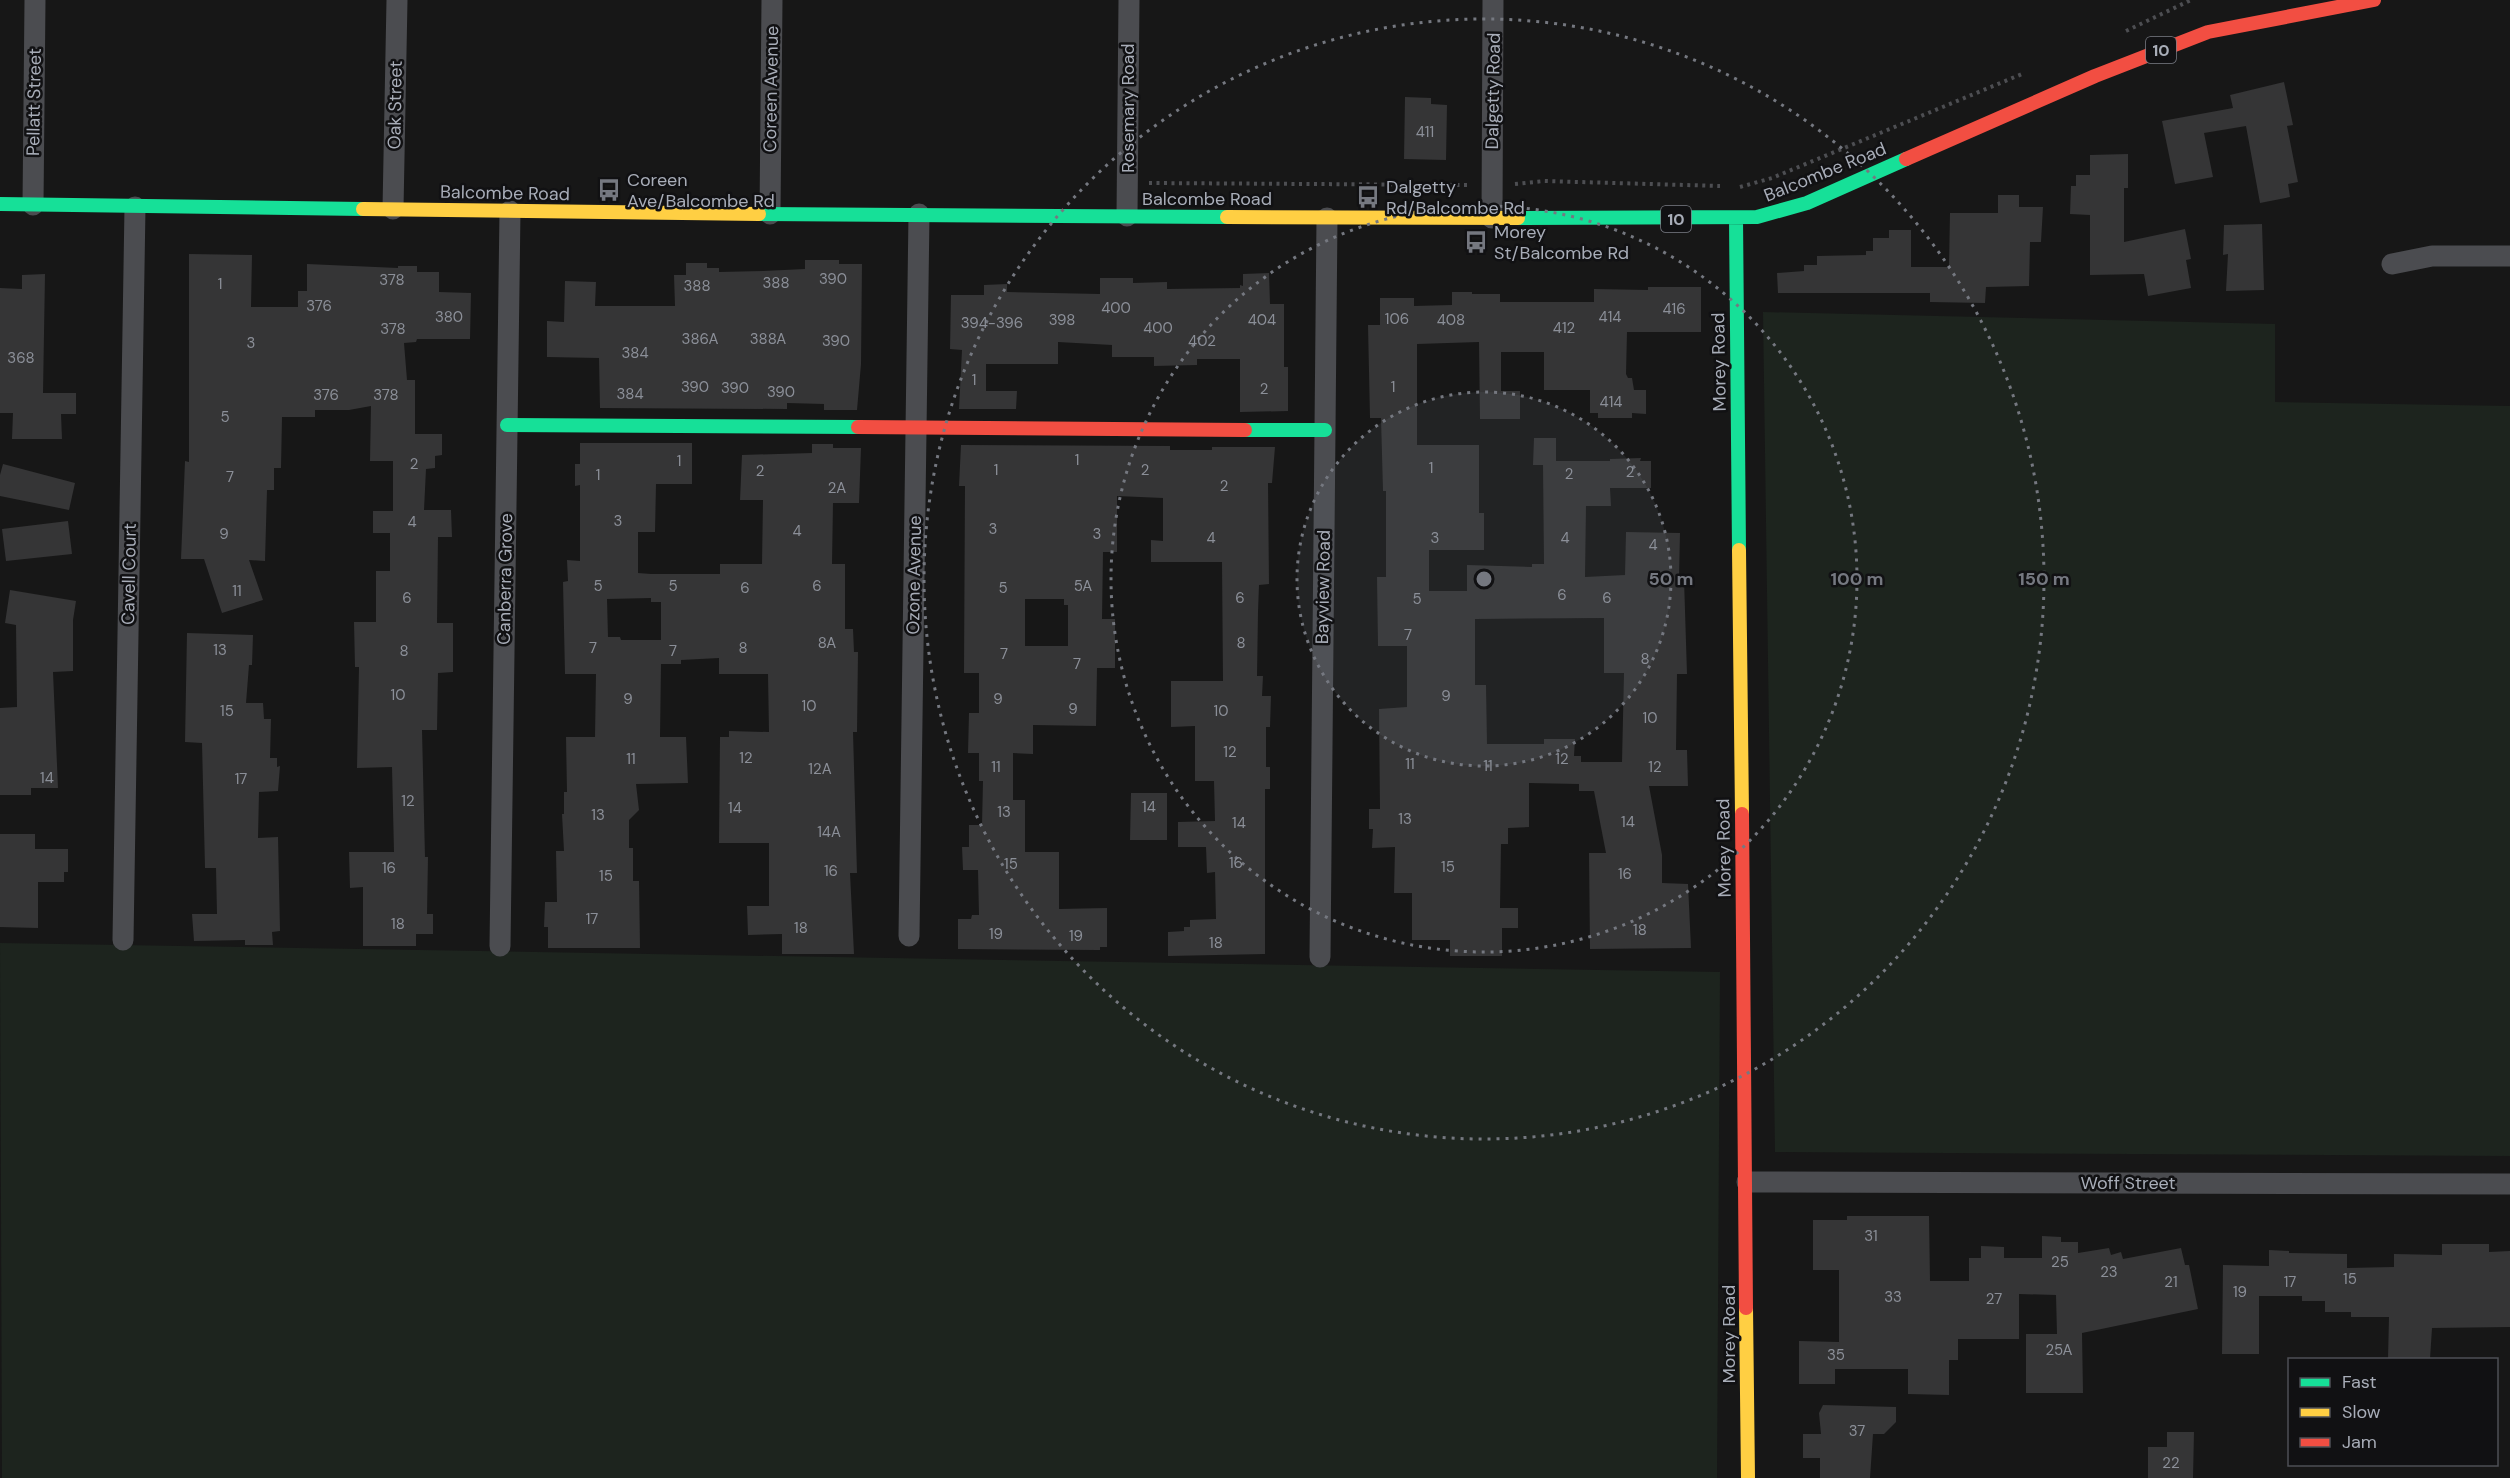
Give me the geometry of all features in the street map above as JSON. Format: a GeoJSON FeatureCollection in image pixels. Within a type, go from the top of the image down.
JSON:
{"type":"FeatureCollection","features":[{"type":"Feature","properties":{"kind":"main road","name":"Balcombe Road"},"geometry":{"type":"LineString","coordinates":[[0,204],[770,214],[1328,218],[1736,218],[1772,215],[1791,209],[2095,76],[2208,32],[2374,0]]}},
{"type":"Feature","properties":{"kind":"main road","name":"Morey Road"},"geometry":{"type":"LineString","coordinates":[[1736,218],[1747,1182],[1748,1478]]}},
{"type":"Feature","properties":{"kind":"main road"},"geometry":{"type":"LineString","coordinates":[[507,426],[1324,430]]}},
{"type":"Feature","properties":{"kind":"street","name":"Pellatt Street"},"geometry":{"type":"LineString","coordinates":[[33,205],[35,0]]}},
{"type":"Feature","properties":{"kind":"street","name":"Oak Street"},"geometry":{"type":"LineString","coordinates":[[393,209],[397,0]]}},
{"type":"Feature","properties":{"kind":"street","name":"Coreen Avenue"},"geometry":{"type":"LineString","coordinates":[[770,214],[772,0]]}},
{"type":"Feature","properties":{"kind":"street","name":"Rosemary Road"},"geometry":{"type":"LineString","coordinates":[[1127,216],[1129,0]]}},
{"type":"Feature","properties":{"kind":"street","name":"Dalgetty Road"},"geometry":{"type":"LineString","coordinates":[[1492,218],[1493,0]]}},
{"type":"Feature","properties":{"kind":"street","name":"Cavell Court"},"geometry":{"type":"LineString","coordinates":[[123,940],[135,207]]}},
{"type":"Feature","properties":{"kind":"street","name":"Canberra Grove"},"geometry":{"type":"LineString","coordinates":[[500,946],[510,211]]}},
{"type":"Feature","properties":{"kind":"street","name":"Ozone Avenue"},"geometry":{"type":"LineString","coordinates":[[909,936],[919,214]]}},
{"type":"Feature","properties":{"kind":"street","name":"Bayview Road"},"geometry":{"type":"LineString","coordinates":[[1320,957],[1328,218]]}},
{"type":"Feature","properties":{"kind":"street"},"geometry":{"type":"LineString","coordinates":[[2392,264],[2432,256],[2510,256]]}},
{"type":"Feature","properties":{"kind":"street","name":"Woff Street"},"geometry":{"type":"LineString","coordinates":[[1747,1182],[2510,1184]]}},
{"type":"Feature","properties":{"kind":"path"},"geometry":{"type":"LineString","coordinates":[[2124,31],[2190,0]]}},
{"type":"Feature","properties":{"kind":"path"},"geometry":{"type":"LineString","coordinates":[[1127,183],[1492,187],[1544,182],[1740,187],[1772,178],[2025,73]]}},
{"type":"Feature","properties":{"kind":"shaded area"},"geometry":{"type":"Polygon","coordinates":[[[1763,312],[2275,324],[2275,402],[2510,406],[2510,1156],[1775,1152],[1763,312]]]}},
{"type":"Feature","properties":{"kind":"shaded area"},"geometry":{"type":"Polygon","coordinates":[[[0,943],[1720,972],[1717,1478],[2,1478],[0,943]]]}},
{"type":"Feature","properties":{"kind":"building"},"geometry":{"type":"Polygon","coordinates":[[[2284,82],[2293,125],[2287,126],[2298,182],[2288,184],[2290,197],[2260,203],[2246,126],[2204,133],[2213,177],[2175,184],[2162,121],[2233,108],[2230,95],[2284,82]]]}},
{"type":"Feature","properties":{"kind":"building"},"geometry":{"type":"Polygon","coordinates":[[[1405,97],[1431,98],[1431,104],[1447,105],[1446,160],[1404,159],[1405,97]]]}},
{"type":"Feature","properties":{"kind":"building"},"geometry":{"type":"Polygon","coordinates":[[[2128,154],[2128,188],[2124,188],[2124,242],[2185,229],[2191,259],[2186,260],[2191,288],[2148,296],[2144,274],[2090,275],[2090,215],[2070,214],[2071,186],[2076,186],[2076,175],[2090,175],[2090,155],[2128,154]]]}},
{"type":"Feature","properties":{"kind":"building"},"geometry":{"type":"Polygon","coordinates":[[[1998,195],[2019,195],[2019,207],[2043,207],[2041,242],[2030,242],[2029,286],[1986,287],[1985,303],[1930,302],[1930,293],[1778,293],[1777,273],[1804,271],[1804,265],[1817,265],[1817,256],[1866,255],[1866,251],[1873,251],[1873,238],[1889,238],[1889,230],[1911,230],[1911,267],[1949,267],[1950,213],[1998,213],[1998,195]]]}},
{"type":"Feature","properties":{"kind":"building"},"geometry":{"type":"Polygon","coordinates":[[[2262,224],[2264,290],[2226,291],[2228,254],[2223,255],[2224,225],[2262,224]]]}},
{"type":"Feature","properties":{"kind":"building"},"geometry":{"type":"Polygon","coordinates":[[[189,254],[252,255],[251,307],[298,307],[298,291],[307,291],[307,264],[398,268],[398,266],[417,266],[417,272],[439,272],[439,292],[471,293],[470,339],[417,339],[416,342],[404,343],[407,380],[415,380],[415,434],[442,434],[442,455],[435,456],[435,468],[426,469],[424,510],[451,510],[452,537],[438,537],[437,623],[453,623],[453,672],[438,673],[437,730],[422,730],[425,857],[428,857],[427,914],[433,914],[433,934],[416,934],[416,946],[363,946],[363,887],[350,888],[349,852],[394,852],[392,767],[357,768],[359,667],[355,667],[354,622],[376,622],[376,571],[390,571],[390,533],[373,533],[373,511],[393,511],[393,461],[370,461],[371,406],[349,410],[315,410],[315,417],[282,417],[281,468],[274,468],[274,490],[267,490],[265,561],[249,560],[263,600],[222,613],[204,559],[181,559],[185,461],[189,462],[189,254]]]}},
{"type":"Feature","properties":{"kind":"building"},"geometry":{"type":"Polygon","coordinates":[[[805,260],[839,260],[839,264],[862,264],[861,364],[857,410],[824,410],[824,404],[787,403],[787,409],[600,408],[599,358],[547,357],[547,321],[564,322],[565,281],[596,282],[595,306],[675,306],[674,275],[686,275],[686,263],[707,263],[707,268],[719,268],[719,272],[763,271],[805,269],[805,260]]]}},
{"type":"Feature","properties":{"kind":"building"},"geometry":{"type":"Polygon","coordinates":[[[1269,273],[1270,304],[1284,304],[1284,367],[1288,367],[1288,411],[1240,412],[1240,359],[1197,359],[1197,365],[1154,366],[1154,357],[1112,357],[1112,345],[1058,342],[1058,364],[986,364],[986,391],[1017,391],[1016,409],[959,409],[962,350],[950,349],[951,295],[984,295],[984,285],[1007,284],[1007,292],[1100,294],[1100,278],[1133,278],[1133,283],[1167,282],[1167,289],[1240,288],[1240,285],[1243,286],[1243,274],[1269,273]]]}},
{"type":"Feature","properties":{"kind":"building"},"geometry":{"type":"Polygon","coordinates":[[[45,274],[43,393],[76,393],[76,414],[61,414],[62,439],[12,439],[13,413],[0,413],[0,288],[22,289],[22,275],[45,274]]]}},
{"type":"Feature","properties":{"kind":"building"},"geometry":{"type":"Polygon","coordinates":[[[1648,287],[1701,287],[1701,332],[1627,332],[1626,374],[1628,378],[1632,378],[1634,390],[1646,390],[1646,414],[1632,413],[1632,418],[1598,418],[1598,413],[1590,413],[1590,390],[1544,390],[1544,352],[1501,352],[1501,391],[1520,391],[1520,419],[1480,419],[1479,342],[1417,344],[1417,445],[1479,445],[1479,513],[1484,513],[1484,550],[1429,550],[1429,591],[1467,591],[1467,565],[1532,567],[1532,564],[1544,564],[1543,465],[1533,465],[1534,438],[1556,438],[1556,461],[1610,461],[1610,459],[1641,458],[1640,461],[1651,461],[1651,488],[1610,488],[1611,506],[1586,506],[1585,577],[1625,575],[1626,532],[1680,533],[1679,579],[1684,579],[1687,674],[1677,674],[1676,750],[1687,750],[1688,786],[1649,786],[1662,855],[1662,883],[1688,884],[1691,948],[1590,949],[1589,853],[1606,853],[1594,791],[1579,791],[1579,784],[1529,783],[1529,827],[1508,828],[1508,844],[1501,844],[1500,908],[1518,908],[1518,928],[1502,928],[1502,956],[1450,956],[1450,940],[1412,940],[1412,893],[1394,893],[1395,847],[1372,848],[1373,829],[1369,829],[1369,809],[1380,809],[1379,709],[1407,707],[1407,646],[1378,646],[1377,577],[1386,577],[1386,491],[1383,491],[1381,418],[1370,418],[1368,325],[1380,325],[1380,298],[1414,298],[1414,306],[1452,305],[1452,292],[1472,292],[1472,294],[1500,294],[1500,302],[1594,302],[1594,289],[1648,290],[1648,287]],[[1604,618],[1475,619],[1475,685],[1486,685],[1487,744],[1544,744],[1544,739],[1575,739],[1574,756],[1581,756],[1581,762],[1622,762],[1624,673],[1604,673],[1604,618]]]}},
{"type":"Feature","properties":{"kind":"building"},"geometry":{"type":"Polygon","coordinates":[[[580,443],[692,443],[692,484],[656,484],[655,532],[638,532],[638,573],[720,574],[720,564],[762,564],[763,500],[740,500],[742,455],[812,453],[812,444],[833,444],[833,448],[861,448],[859,503],[833,503],[832,564],[845,564],[845,629],[853,629],[854,652],[858,652],[857,732],[853,732],[857,873],[850,873],[854,954],[782,954],[782,934],[748,935],[747,906],[769,906],[769,843],[719,843],[720,737],[729,737],[729,731],[769,732],[768,674],[719,674],[719,658],[681,660],[681,664],[661,664],[660,737],[686,737],[688,783],[636,784],[639,810],[629,820],[629,848],[633,848],[633,881],[639,881],[640,948],[548,948],[548,927],[544,927],[545,902],[557,902],[556,851],[564,851],[562,814],[564,814],[564,792],[567,792],[566,737],[595,737],[596,674],[565,674],[563,582],[568,581],[567,560],[580,561],[580,485],[575,486],[575,464],[580,464],[580,443]],[[651,598],[607,599],[608,637],[620,637],[621,640],[661,640],[661,602],[651,602],[651,598]]]}},
{"type":"Feature","properties":{"kind":"building"},"geometry":{"type":"Polygon","coordinates":[[[961,445],[1170,446],[1170,450],[1275,447],[1272,483],[1268,483],[1269,584],[1259,585],[1258,612],[1257,676],[1263,676],[1262,696],[1271,696],[1270,727],[1266,727],[1266,767],[1270,767],[1270,789],[1265,789],[1265,954],[1168,956],[1168,932],[1184,931],[1184,927],[1190,927],[1190,920],[1216,919],[1215,872],[1207,873],[1206,847],[1178,847],[1178,822],[1215,821],[1214,781],[1195,781],[1195,726],[1171,727],[1171,681],[1223,681],[1222,562],[1151,562],[1151,540],[1163,541],[1163,498],[1117,496],[1117,552],[1103,552],[1102,619],[1115,619],[1115,668],[1097,668],[1096,726],[1033,725],[1033,754],[1013,753],[1013,800],[1025,800],[1025,852],[1059,852],[1059,909],[1107,908],[1107,947],[1100,947],[1100,950],[958,949],[958,919],[971,919],[972,915],[979,915],[978,870],[963,870],[962,847],[969,847],[969,825],[982,825],[983,781],[979,781],[979,753],[968,753],[969,713],[979,713],[979,673],[964,673],[965,486],[959,486],[961,445]],[[1025,599],[1025,646],[1068,646],[1068,605],[1064,605],[1064,599],[1025,599]]]}},
{"type":"Feature","properties":{"kind":"building"},"geometry":{"type":"Polygon","coordinates":[[[3,464],[75,483],[69,510],[0,496],[0,475],[3,464]]]}},
{"type":"Feature","properties":{"kind":"building"},"geometry":{"type":"Polygon","coordinates":[[[68,521],[72,554],[6,561],[2,529],[68,521]]]}},
{"type":"Feature","properties":{"kind":"building"},"geometry":{"type":"Polygon","coordinates":[[[10,590],[76,601],[73,620],[73,671],[53,672],[58,788],[31,788],[31,795],[0,795],[0,708],[17,707],[16,625],[5,623],[10,590]]]}},
{"type":"Feature","properties":{"kind":"building"},"geometry":{"type":"Polygon","coordinates":[[[187,633],[253,635],[252,665],[249,665],[246,703],[263,703],[264,719],[271,719],[270,758],[277,758],[277,767],[280,766],[278,791],[259,792],[258,838],[278,837],[280,931],[272,932],[273,945],[245,945],[245,940],[194,941],[192,914],[217,914],[216,868],[205,868],[202,743],[185,742],[187,633]]]}},
{"type":"Feature","properties":{"kind":"building"},"geometry":{"type":"Polygon","coordinates":[[[1131,793],[1167,793],[1167,840],[1130,840],[1131,793]]]}},
{"type":"Feature","properties":{"kind":"building"},"geometry":{"type":"Polygon","coordinates":[[[0,834],[35,834],[35,849],[68,849],[68,872],[64,872],[64,882],[38,882],[38,928],[0,927],[0,834]]]}},
{"type":"Feature","properties":{"kind":"building"},"geometry":{"type":"Polygon","coordinates":[[[1847,1216],[1929,1216],[1930,1281],[1969,1281],[1969,1258],[1981,1258],[1981,1246],[2004,1247],[2004,1258],[2042,1258],[2042,1236],[2061,1237],[2061,1242],[2078,1242],[2078,1253],[2109,1248],[2111,1255],[2121,1252],[2123,1259],[2181,1248],[2185,1265],[2189,1265],[2198,1309],[2082,1333],[2083,1393],[2026,1393],[2026,1334],[2057,1334],[2056,1295],[2019,1294],[2019,1339],[1958,1339],[1958,1360],[1949,1360],[1949,1395],[1908,1394],[1908,1369],[1835,1369],[1835,1384],[1799,1384],[1799,1341],[1839,1342],[1839,1270],[1813,1270],[1813,1220],[1847,1220],[1847,1216]]]}},
{"type":"Feature","properties":{"kind":"building"},"geometry":{"type":"Polygon","coordinates":[[[2442,1244],[2489,1244],[2489,1252],[2510,1251],[2510,1327],[2432,1328],[2430,1358],[2388,1358],[2389,1317],[2351,1317],[2351,1312],[2325,1312],[2325,1301],[2302,1301],[2302,1296],[2259,1296],[2259,1354],[2222,1354],[2223,1265],[2269,1266],[2269,1250],[2289,1251],[2289,1253],[2347,1254],[2347,1268],[2394,1267],[2394,1254],[2442,1255],[2442,1244]]]}},
{"type":"Feature","properties":{"kind":"building"},"geometry":{"type":"Polygon","coordinates":[[[1823,1405],[1896,1407],[1896,1422],[1884,1434],[1873,1434],[1870,1478],[1820,1478],[1820,1458],[1803,1458],[1803,1434],[1821,1434],[1819,1413],[1823,1405]]]}},
{"type":"Feature","properties":{"kind":"building"},"geometry":{"type":"Polygon","coordinates":[[[2167,1432],[2194,1432],[2193,1478],[2148,1478],[2148,1447],[2167,1447],[2167,1432]]]}},
{"type":"Feature","properties":{"kind":"traffic: fast"},"geometry":{"type":"LineString","coordinates":[[1518,218],[1757,217],[1807,203],[1906,159]]}},
{"type":"Feature","properties":{"kind":"traffic: fast"},"geometry":{"type":"LineString","coordinates":[[0,204],[363,209]]}},
{"type":"Feature","properties":{"kind":"traffic: fast"},"geometry":{"type":"LineString","coordinates":[[759,214],[1227,217]]}},
{"type":"Feature","properties":{"kind":"traffic: fast"},"geometry":{"type":"LineString","coordinates":[[1736,218],[1739,550]]}},
{"type":"Feature","properties":{"kind":"traffic: fast"},"geometry":{"type":"LineString","coordinates":[[507,425],[858,427]]}},
{"type":"Feature","properties":{"kind":"traffic: fast"},"geometry":{"type":"LineString","coordinates":[[1245,430],[1325,430]]}},
{"type":"Feature","properties":{"kind":"traffic: slow"},"geometry":{"type":"LineString","coordinates":[[363,209],[759,214]]}},
{"type":"Feature","properties":{"kind":"traffic: slow"},"geometry":{"type":"LineString","coordinates":[[1227,217],[1518,218]]}},
{"type":"Feature","properties":{"kind":"traffic: slow"},"geometry":{"type":"LineString","coordinates":[[1739,550],[1742,814]]}},
{"type":"Feature","properties":{"kind":"traffic: slow"},"geometry":{"type":"LineString","coordinates":[[1746,1308],[1748,1478]]}},
{"type":"Feature","properties":{"kind":"traffic: jam"},"geometry":{"type":"LineString","coordinates":[[1906,159],[2095,76],[2208,32],[2374,0]]}},
{"type":"Feature","properties":{"kind":"traffic: jam"},"geometry":{"type":"LineString","coordinates":[[858,427],[1245,430]]}},
{"type":"Feature","properties":{"kind":"traffic: jam"},"geometry":{"type":"LineString","coordinates":[[1742,814],[1746,1308]]}},
{"type":"Feature","properties":{"kind":"place","name":"Coreen Ave/Balcombe Rd"},"geometry":{"type":"Point","coordinates":[609,190]}},
{"type":"Feature","properties":{"kind":"place","name":"Dalgetty Rd/Balcombe Rd"},"geometry":{"type":"Point","coordinates":[1368,197]}},
{"type":"Feature","properties":{"kind":"place","name":"Morey St/Balcombe Rd"},"geometry":{"type":"Point","coordinates":[1476,242]}}]}
